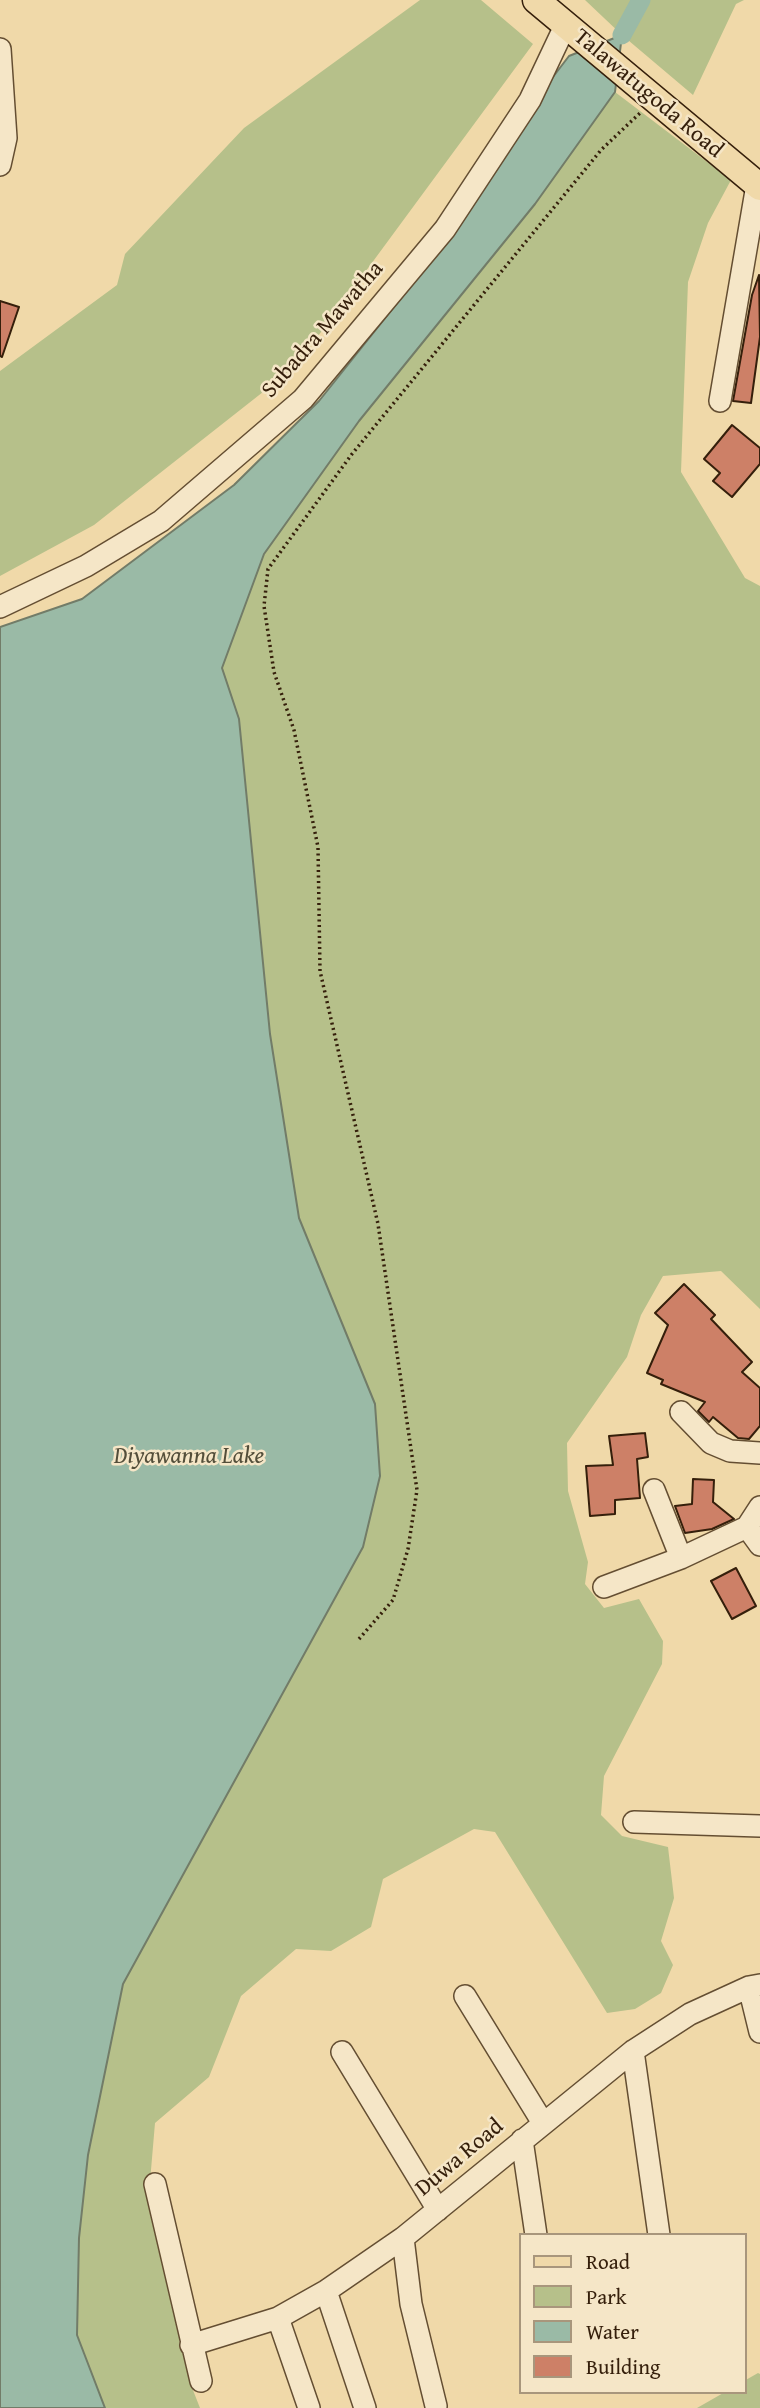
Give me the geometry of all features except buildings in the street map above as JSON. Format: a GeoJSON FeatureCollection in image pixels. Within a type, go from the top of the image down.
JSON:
{"type":"FeatureCollection","features":[{"type":"Feature","properties":{"kind":"main road","name":"Talawatugoda Road"},"geometry":{"type":"LineString","coordinates":[[536,0],[759,186]]}},
{"type":"Feature","properties":{"kind":"street","name":"Subadra Mawatha"},"geometry":{"type":"LineString","coordinates":[[0,607],[86,566],[161,521],[303,399],[445,229],[530,100],[572,29]]}},
{"type":"Feature","properties":{"kind":"street"},"geometry":{"type":"LineString","coordinates":[[0,49],[6,138],[0,164]]}},
{"type":"Feature","properties":{"kind":"street"},"geometry":{"type":"LineString","coordinates":[[720,401],[759,186]]}},
{"type":"Feature","properties":{"kind":"street"},"geometry":{"type":"LineString","coordinates":[[681,1412],[710,1443],[730,1451],[760,1453]]}},
{"type":"Feature","properties":{"kind":"street"},"geometry":{"type":"LineString","coordinates":[[654,1490],[681,1558]]}},
{"type":"Feature","properties":{"kind":"street"},"geometry":{"type":"LineString","coordinates":[[604,1587],[681,1558],[747,1527],[760,1507]]}},
{"type":"Feature","properties":{"kind":"street"},"geometry":{"type":"LineString","coordinates":[[747,1527],[760,1545]]}},
{"type":"Feature","properties":{"kind":"street"},"geometry":{"type":"LineString","coordinates":[[634,1822],[760,1826]]}},
{"type":"Feature","properties":{"kind":"street","name":"Duwa Road"},"geometry":{"type":"LineString","coordinates":[[191,2345],[278,2318],[326,2291],[403,2238],[633,2051],[690,2014],[755,1986],[760,2032]]}},
{"type":"Feature","properties":{"kind":"street"},"geometry":{"type":"LineString","coordinates":[[464,1996],[543,2123]]}},
{"type":"Feature","properties":{"kind":"street"},"geometry":{"type":"LineString","coordinates":[[633,2051],[659,2233]]}},
{"type":"Feature","properties":{"kind":"street"},"geometry":{"type":"LineString","coordinates":[[342,2052],[438,2210]]}},
{"type":"Feature","properties":{"kind":"street"},"geometry":{"type":"LineString","coordinates":[[522,2140],[536,2233]]}},
{"type":"Feature","properties":{"kind":"street"},"geometry":{"type":"LineString","coordinates":[[155,2184],[201,2381]]}},
{"type":"Feature","properties":{"kind":"street"},"geometry":{"type":"LineString","coordinates":[[403,2238],[411,2304],[436,2406]]}},
{"type":"Feature","properties":{"kind":"street"},"geometry":{"type":"LineString","coordinates":[[326,2291],[365,2408]]}},
{"type":"Feature","properties":{"kind":"street"},"geometry":{"type":"LineString","coordinates":[[278,2318],[309,2408]]}},
{"type":"Feature","properties":{"kind":"path"},"geometry":{"type":"LineString","coordinates":[[359,1639],[393,1600],[408,1549],[417,1489],[377,1224],[320,971],[318,847],[294,730],[274,672],[264,606],[268,569],[352,454],[646,93]]}},
{"type":"Feature","properties":{"kind":"green space"},"geometry":{"type":"Polygon","coordinates":[[[420,0],[481,0],[533,44],[296,366],[94,525],[0,576],[0,371],[117,285],[125,254],[244,128],[420,0]]]}},
{"type":"Feature","properties":{"kind":"green space"},"geometry":{"type":"Polygon","coordinates":[[[585,0],[744,0],[736,4],[693,95],[585,0]]]}},
{"type":"Feature","properties":{"kind":"green space"},"geometry":{"type":"Polygon","coordinates":[[[615,92],[731,180],[708,223],[688,282],[681,472],[745,578],[760,586],[760,1309],[721,1271],[663,1276],[641,1315],[627,1357],[567,1443],[568,1491],[588,1562],[585,1584],[604,1608],[639,1599],[663,1641],[662,1664],[604,1776],[601,1815],[622,1836],[668,1847],[674,1898],[661,1941],[673,1965],[661,1993],[635,2009],[607,2013],[495,1832],[474,1829],[383,1879],[371,1927],[331,1951],[296,1949],[241,1996],[209,2077],[155,2123],[148,2205],[189,2380],[200,2408],[105,2408],[77,2335],[79,2238],[88,2155],[123,1984],[363,1547],[375,1404],[299,1218],[270,1034],[239,719],[222,668],[264,554],[359,421],[535,204],[615,92]]]}},
{"type":"Feature","properties":{"kind":"green space"},"geometry":{"type":"Polygon","coordinates":[[[760,2374],[760,2408],[697,2408],[722,2394],[746,2394],[746,2380],[760,2374]]]}},
{"type":"Feature","properties":{"kind":"water","name":"Diyawanna Lake"},"geometry":{"type":"Polygon","coordinates":[[[622,35],[615,92],[535,204],[359,421],[264,554],[222,668],[239,719],[270,1034],[299,1218],[375,1404],[380,1476],[363,1547],[123,1984],[88,2155],[79,2238],[77,2335],[105,2408],[0,2408],[0,627],[82,599],[234,485],[319,401],[445,243],[530,107],[569,56],[622,35]]]}},
{"type":"Feature","properties":{"kind":"waterway"},"geometry":{"type":"LineString","coordinates":[[622,35],[641,0]]}}]}
